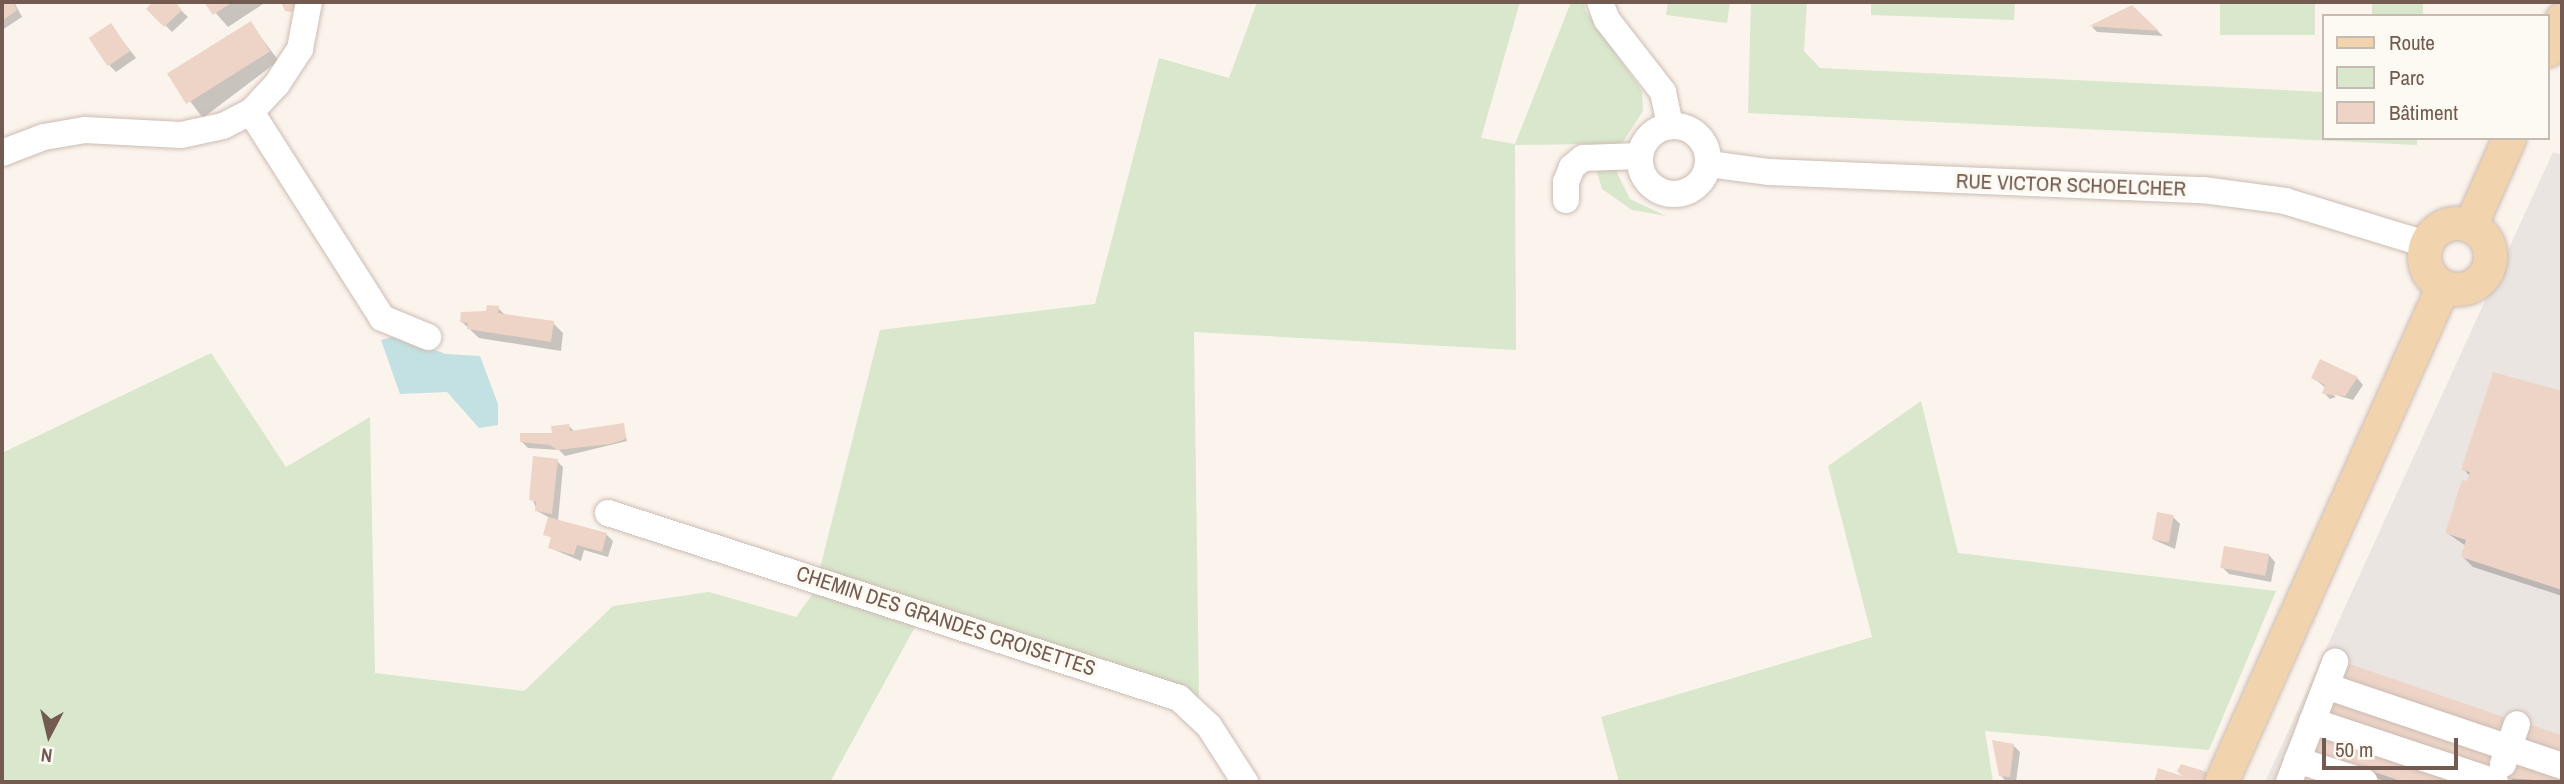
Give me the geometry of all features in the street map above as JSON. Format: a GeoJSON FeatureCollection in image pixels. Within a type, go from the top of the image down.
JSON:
{"type":"FeatureCollection","features":[{"type":"Feature","properties":{"kind":"main road"},"geometry":{"type":"LineString","coordinates":[[2550,46],[2562,19]]}},
{"type":"Feature","properties":{"kind":"main road"},"geometry":{"type":"LineString","coordinates":[[2470,226],[2508,140]]}},
{"type":"Feature","properties":{"kind":"main road"},"geometry":{"type":"LineString","coordinates":[[2445,226],[2470,226],[2489,249],[2486,271],[2465,288],[2443,286],[2426,269],[2426,244],[2445,226]]}},
{"type":"Feature","properties":{"kind":"main road"},"geometry":{"type":"LineString","coordinates":[[2221,782],[2443,286]]}},
{"type":"Feature","properties":{"kind":"street"},"geometry":{"type":"LineString","coordinates":[[2,153],[44,136],[85,130],[181,135],[223,126],[251,112],[277,85],[300,49],[309,2]]}},
{"type":"Feature","properties":{"kind":"street"},"geometry":{"type":"LineString","coordinates":[[1600,2],[1608,20],[1663,92],[1670,126]]}},
{"type":"Feature","properties":{"kind":"street"},"geometry":{"type":"LineString","coordinates":[[251,112],[382,318],[428,337]]}},
{"type":"Feature","properties":{"kind":"street"},"geometry":{"type":"LineString","coordinates":[[1670,126],[1695,133],[1706,147],[1709,164],[1696,187],[1671,194],[1647,181],[1640,156],[1647,139],[1670,126]]}},
{"type":"Feature","properties":{"kind":"street"},"geometry":{"type":"LineString","coordinates":[[1566,200],[1566,182],[1572,167],[1583,158],[1640,156]]}},
{"type":"Feature","properties":{"kind":"street","name":"RUE VICTOR SCHOELCHER"},"geometry":{"type":"LineString","coordinates":[[1709,164],[1769,173],[2203,190],[2285,201],[2426,244]]}},
{"type":"Feature","properties":{"kind":"street","name":"CHEMIN DES GRANDES CROISETTES"},"geometry":{"type":"LineString","coordinates":[[608,513],[1179,698],[1209,726],[1245,782]]}},
{"type":"Feature","properties":{"kind":"street"},"geometry":{"type":"LineString","coordinates":[[2365,782],[2293,771],[2330,674],[2513,736],[2562,766]]}},
{"type":"Feature","properties":{"kind":"street"},"geometry":{"type":"LineString","coordinates":[[2312,720],[2496,782],[2513,736]]}},
{"type":"Feature","properties":{"kind":"shaded area"},"geometry":{"type":"Polygon","coordinates":[[[2553,152],[2562,155],[2562,782],[2265,782],[2553,152]]]}},
{"type":"Feature","properties":{"kind":"green space"},"geometry":{"type":"Polygon","coordinates":[[[1257,2],[1520,2],[1481,138],[1515,144],[1571,2],[1584,2],[1585,10],[1642,91],[1643,111],[1619,148],[1617,173],[1630,199],[1666,216],[1632,210],[1602,189],[1589,144],[1515,145],[1516,350],[1194,332],[1199,700],[927,605],[830,782],[2,782],[2,453],[211,353],[286,467],[370,417],[375,673],[524,691],[613,606],[709,592],[796,617],[814,592],[880,330],[1095,304],[1159,58],[1229,78],[1257,2]]]}},
{"type":"Feature","properties":{"kind":"green space"},"geometry":{"type":"Polygon","coordinates":[[[1668,2],[1730,2],[1727,23],[1666,15],[1668,2]]]}},
{"type":"Feature","properties":{"kind":"green space"},"geometry":{"type":"Polygon","coordinates":[[[1751,2],[1807,2],[1804,51],[1820,68],[2322,92],[2322,140],[2417,140],[2417,145],[1748,113],[1751,2]]]}},
{"type":"Feature","properties":{"kind":"green space"},"geometry":{"type":"Polygon","coordinates":[[[1871,2],[2015,2],[2014,20],[1871,15],[1871,2]]]}},
{"type":"Feature","properties":{"kind":"green space"},"geometry":{"type":"Polygon","coordinates":[[[2220,2],[2315,2],[2315,35],[2220,35],[2220,2]]]}},
{"type":"Feature","properties":{"kind":"green space"},"geometry":{"type":"Polygon","coordinates":[[[2372,2],[2423,2],[2423,14],[2372,14],[2372,2]]]}},
{"type":"Feature","properties":{"kind":"green space"},"geometry":{"type":"Polygon","coordinates":[[[1921,401],[1958,553],[2276,591],[2209,750],[1985,731],[1993,782],[1619,782],[1601,717],[1872,637],[1828,466],[1921,401]]]}},
{"type":"Feature","properties":{"kind":"water"},"geometry":{"type":"Polygon","coordinates":[[[396,336],[446,354],[480,356],[498,404],[498,425],[479,428],[447,392],[400,394],[381,340],[396,336]]]}},
{"type":"Feature","properties":{"kind":"building"},"geometry":{"type":"Polygon","coordinates":[[[2,2],[13,2],[17,10],[2,21],[2,2]]]}},
{"type":"Feature","properties":{"kind":"building"},"geometry":{"type":"Polygon","coordinates":[[[153,2],[175,2],[182,10],[164,27],[146,9],[153,2]]]}},
{"type":"Feature","properties":{"kind":"building"},"geometry":{"type":"Polygon","coordinates":[[[204,2],[233,2],[213,15],[204,2]]]}},
{"type":"Feature","properties":{"kind":"building"},"geometry":{"type":"Polygon","coordinates":[[[281,2],[300,2],[292,12],[285,11],[281,2]]]}},
{"type":"Feature","properties":{"kind":"building"},"geometry":{"type":"Polygon","coordinates":[[[2132,5],[2159,31],[2089,26],[2132,5]]]}},
{"type":"Feature","properties":{"kind":"building"},"geometry":{"type":"Polygon","coordinates":[[[251,21],[270,52],[186,104],[167,73],[251,21]]]}},
{"type":"Feature","properties":{"kind":"building"},"geometry":{"type":"Polygon","coordinates":[[[111,23],[130,51],[108,66],[89,38],[111,23]]]}},
{"type":"Feature","properties":{"kind":"building"},"geometry":{"type":"Polygon","coordinates":[[[487,305],[499,306],[498,313],[554,321],[551,342],[467,329],[468,323],[460,322],[461,312],[486,311],[487,305]]]}},
{"type":"Feature","properties":{"kind":"building"},"geometry":{"type":"Polygon","coordinates":[[[2320,359],[2358,377],[2345,396],[2322,394],[2325,385],[2311,378],[2320,359]]]}},
{"type":"Feature","properties":{"kind":"building"},"geometry":{"type":"Polygon","coordinates":[[[2493,372],[2562,391],[2562,590],[2461,557],[2466,540],[2445,533],[2462,480],[2467,481],[2470,472],[2461,470],[2493,372]]]}},
{"type":"Feature","properties":{"kind":"building"},"geometry":{"type":"Polygon","coordinates":[[[624,423],[626,439],[610,444],[557,450],[550,445],[520,442],[520,433],[552,433],[551,426],[569,424],[570,431],[624,423]]]}},
{"type":"Feature","properties":{"kind":"building"},"geometry":{"type":"Polygon","coordinates":[[[533,456],[558,459],[552,514],[535,511],[536,502],[529,500],[533,456]]]}},
{"type":"Feature","properties":{"kind":"building"},"geometry":{"type":"Polygon","coordinates":[[[2157,512],[2174,515],[2169,543],[2152,540],[2157,512]]]}},
{"type":"Feature","properties":{"kind":"building"},"geometry":{"type":"Polygon","coordinates":[[[548,517],[607,533],[602,552],[577,545],[574,555],[548,548],[551,537],[543,535],[548,517]]]}},
{"type":"Feature","properties":{"kind":"building"},"geometry":{"type":"Polygon","coordinates":[[[2224,546],[2269,554],[2265,576],[2220,568],[2224,546]]]}},
{"type":"Feature","properties":{"kind":"building"},"geometry":{"type":"Polygon","coordinates":[[[2341,661],[2505,717],[2497,739],[2334,683],[2341,661]]]}},
{"type":"Feature","properties":{"kind":"building"},"geometry":{"type":"Polygon","coordinates":[[[2330,693],[2494,749],[2486,771],[2323,715],[2330,693]]]}},
{"type":"Feature","properties":{"kind":"building"},"geometry":{"type":"Polygon","coordinates":[[[2528,724],[2562,735],[2562,760],[2520,746],[2528,724]]]}},
{"type":"Feature","properties":{"kind":"building"},"geometry":{"type":"Polygon","coordinates":[[[2316,729],[2473,782],[2404,782],[2308,750],[2316,729]]]}},
{"type":"Feature","properties":{"kind":"building"},"geometry":{"type":"Polygon","coordinates":[[[1992,740],[2014,744],[2010,777],[1999,776],[1992,740]]]}},
{"type":"Feature","properties":{"kind":"building"},"geometry":{"type":"Polygon","coordinates":[[[2514,757],[2562,773],[2562,782],[2507,778],[2514,757]]]}},
{"type":"Feature","properties":{"kind":"building"},"geometry":{"type":"Polygon","coordinates":[[[2181,764],[2207,772],[2204,781],[2154,782],[2158,768],[2182,776],[2177,771],[2181,764]]]}}]}
